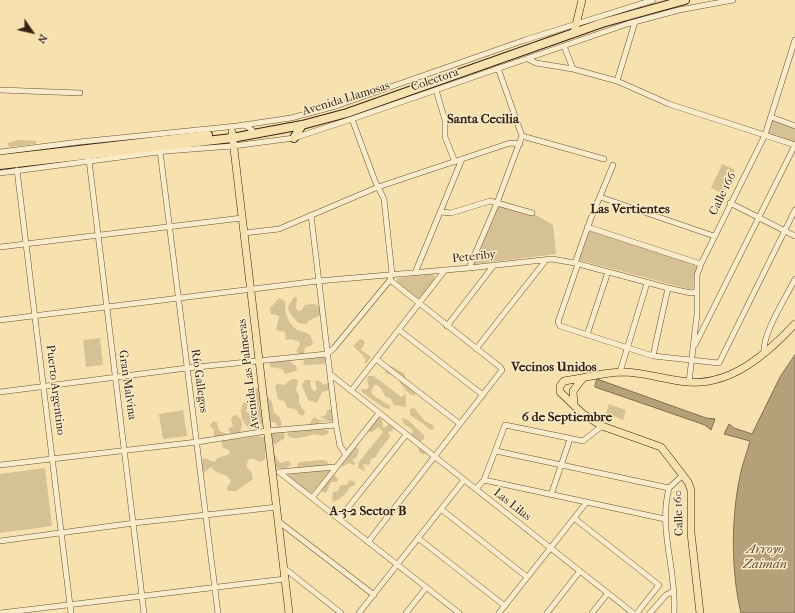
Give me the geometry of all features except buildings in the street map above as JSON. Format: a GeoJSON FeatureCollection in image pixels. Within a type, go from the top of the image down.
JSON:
{"type":"FeatureCollection","features":[{"type":"Feature","properties":{"kind":"highway","name":"Avenida Llamosas"},"geometry":{"type":"LineString","coordinates":[[0,159],[232,136],[302,125],[346,113],[575,28],[664,0]]}},
{"type":"Feature","properties":{"kind":"highway","name":"Avenida Llamosas"},"geometry":{"type":"LineString","coordinates":[[575,28],[602,23],[685,0]]}},
{"type":"Feature","properties":{"kind":"highway","name":"Avenida Llamosas"},"geometry":{"type":"LineString","coordinates":[[232,136],[252,130],[301,121],[348,108],[380,93],[500,56]]}},
{"type":"Feature","properties":{"kind":"highway"},"geometry":{"type":"LineString","coordinates":[[294,138],[302,125]]}},
{"type":"Feature","properties":{"kind":"highway","name":"Avenida Llamosas"},"geometry":{"type":"LineString","coordinates":[[0,165],[217,137]]}},
{"type":"Feature","properties":{"kind":"main road"},"geometry":{"type":"LineString","coordinates":[[575,28],[582,0]]}},
{"type":"Feature","properties":{"kind":"main road","name":"Avenida Las Palmeras"},"geometry":{"type":"LineString","coordinates":[[232,136],[267,431],[276,472],[278,521],[289,613]]}},
{"type":"Feature","properties":{"kind":"main road","name":"Calle 160"},"geometry":{"type":"LineString","coordinates":[[700,613],[691,532],[691,490],[688,482],[658,445],[627,436],[602,426],[583,414],[560,392],[560,386],[564,381],[620,372],[689,382],[704,381],[730,375],[751,364],[764,354],[795,324]]}},
{"type":"Feature","properties":{"kind":"main road"},"geometry":{"type":"LineString","coordinates":[[575,406],[573,391],[584,378]]}},
{"type":"Feature","properties":{"kind":"street"},"geometry":{"type":"LineString","coordinates":[[573,68],[564,46],[575,28],[652,0]]}},
{"type":"Feature","properties":{"kind":"street"},"geometry":{"type":"LineString","coordinates":[[617,81],[635,22],[692,7],[733,0]]}},
{"type":"Feature","properties":{"kind":"street","name":"Colectora"},"geometry":{"type":"LineString","coordinates":[[0,152],[79,142],[232,136],[294,138],[498,68],[500,56],[528,59],[635,22]]}},
{"type":"Feature","properties":{"kind":"street","name":"Calle 166"},"geometry":{"type":"LineString","coordinates":[[689,382],[697,314],[696,292],[701,264],[730,203],[765,136],[793,56],[795,40]]}},
{"type":"Feature","properties":{"kind":"street"},"geometry":{"type":"LineString","coordinates":[[528,59],[536,63],[573,68],[617,81],[669,104],[795,145],[693,349]]}},
{"type":"Feature","properties":{"kind":"street"},"geometry":{"type":"LineString","coordinates":[[470,268],[497,203],[522,136],[498,68]]}},
{"type":"Feature","properties":{"kind":"street"},"geometry":{"type":"LineString","coordinates":[[0,90],[80,93]]}},
{"type":"Feature","properties":{"kind":"street"},"geometry":{"type":"LineString","coordinates":[[436,90],[445,120],[446,137],[455,162]]}},
{"type":"Feature","properties":{"kind":"street","name":"Colectora"},"geometry":{"type":"LineString","coordinates":[[232,136],[244,125],[311,113],[380,93]]}},
{"type":"Feature","properties":{"kind":"street"},"geometry":{"type":"LineString","coordinates":[[771,117],[795,126]]}},
{"type":"Feature","properties":{"kind":"street"},"geometry":{"type":"LineString","coordinates":[[0,392],[187,368],[327,354],[334,348],[390,280],[392,274],[384,199],[378,188],[352,119]]}},
{"type":"Feature","properties":{"kind":"street"},"geometry":{"type":"LineString","coordinates":[[244,125],[252,130]]}},
{"type":"Feature","properties":{"kind":"street"},"geometry":{"type":"LineString","coordinates":[[522,136],[604,160]]}},
{"type":"Feature","properties":{"kind":"street","name":"Colectora"},"geometry":{"type":"LineString","coordinates":[[0,173],[160,151],[217,137]]}},
{"type":"Feature","properties":{"kind":"street"},"geometry":{"type":"LineString","coordinates":[[244,233],[279,229],[378,188],[510,143],[520,144]]}},
{"type":"Feature","properties":{"kind":"street","name":"Río Gallegos"},"geometry":{"type":"LineString","coordinates":[[160,151],[177,298],[197,442],[218,613]]}},
{"type":"Feature","properties":{"kind":"street"},"geometry":{"type":"LineString","coordinates":[[416,273],[442,212],[462,159]]}},
{"type":"Feature","properties":{"kind":"street","name":"Gran Malvina"},"geometry":{"type":"LineString","coordinates":[[89,160],[144,613]]}},
{"type":"Feature","properties":{"kind":"street"},"geometry":{"type":"LineString","coordinates":[[613,165],[587,227],[558,322],[560,326],[653,356],[719,364],[795,210]]}},
{"type":"Feature","properties":{"kind":"street","name":"Puerto Argentino"},"geometry":{"type":"LineString","coordinates":[[18,170],[71,613]]}},
{"type":"Feature","properties":{"kind":"street"},"geometry":{"type":"LineString","coordinates":[[600,197],[714,236]]}},
{"type":"Feature","properties":{"kind":"street"},"geometry":{"type":"LineString","coordinates":[[442,212],[451,213],[490,201],[532,212]]}},
{"type":"Feature","properties":{"kind":"street"},"geometry":{"type":"LineString","coordinates":[[730,203],[795,236]]}},
{"type":"Feature","properties":{"kind":"street"},"geometry":{"type":"LineString","coordinates":[[311,215],[336,425],[340,446],[346,455]]}},
{"type":"Feature","properties":{"kind":"street"},"geometry":{"type":"LineString","coordinates":[[0,247],[242,218]]}},
{"type":"Feature","properties":{"kind":"street"},"geometry":{"type":"LineString","coordinates":[[587,227],[701,264]]}},
{"type":"Feature","properties":{"kind":"street","name":"Peteriby"},"geometry":{"type":"LineString","coordinates":[[0,320],[318,281],[559,259],[647,283],[691,293],[696,292]]}},
{"type":"Feature","properties":{"kind":"street"},"geometry":{"type":"LineString","coordinates":[[476,349],[546,260]]}},
{"type":"Feature","properties":{"kind":"street"},"geometry":{"type":"LineString","coordinates":[[447,326],[494,265]]}},
{"type":"Feature","properties":{"kind":"street"},"geometry":{"type":"LineString","coordinates":[[351,391],[445,270]]}},
{"type":"Feature","properties":{"kind":"street"},"geometry":{"type":"LineString","coordinates":[[587,335],[608,272]]}},
{"type":"Feature","properties":{"kind":"street"},"geometry":{"type":"LineString","coordinates":[[764,354],[763,346],[767,336],[795,279]]}},
{"type":"Feature","properties":{"kind":"street"},"geometry":{"type":"LineString","coordinates":[[368,542],[500,373],[500,367],[390,280]]}},
{"type":"Feature","properties":{"kind":"street"},"geometry":{"type":"LineString","coordinates":[[620,372],[647,283]]}},
{"type":"Feature","properties":{"kind":"street"},"geometry":{"type":"LineString","coordinates":[[653,356],[668,288]]}},
{"type":"Feature","properties":{"kind":"street"},"geometry":{"type":"LineString","coordinates":[[399,330],[482,395]]}},
{"type":"Feature","properties":{"kind":"street"},"geometry":{"type":"LineString","coordinates":[[376,359],[460,424]]}},
{"type":"Feature","properties":{"kind":"street","name":"Las Lilas"},"geometry":{"type":"LineString","coordinates":[[330,374],[633,613]]}},
{"type":"Feature","properties":{"kind":"street"},"geometry":{"type":"LineString","coordinates":[[312,498],[379,413]]}},
{"type":"Feature","properties":{"kind":"street"},"geometry":{"type":"LineString","coordinates":[[0,465],[197,442],[267,431],[336,425]]}},
{"type":"Feature","properties":{"kind":"street"},"geometry":{"type":"LineString","coordinates":[[476,489],[484,480],[505,425],[583,441],[602,426]]}},
{"type":"Feature","properties":{"kind":"street"},"geometry":{"type":"LineString","coordinates":[[339,520],[406,435]]}},
{"type":"Feature","properties":{"kind":"street"},"geometry":{"type":"LineString","coordinates":[[551,495],[570,439]]}},
{"type":"Feature","properties":{"kind":"street"},"geometry":{"type":"LineString","coordinates":[[496,451],[669,488]]}},
{"type":"Feature","properties":{"kind":"street"},"geometry":{"type":"LineString","coordinates":[[276,472],[335,468]]}},
{"type":"Feature","properties":{"kind":"street"},"geometry":{"type":"LineString","coordinates":[[276,472],[312,498],[455,612]]}},
{"type":"Feature","properties":{"kind":"street"},"geometry":{"type":"LineString","coordinates":[[674,613],[674,591],[666,543],[665,519],[669,488],[683,476]]}},
{"type":"Feature","properties":{"kind":"street"},"geometry":{"type":"LineString","coordinates":[[359,613],[464,480]]}},
{"type":"Feature","properties":{"kind":"street"},"geometry":{"type":"LineString","coordinates":[[484,480],[665,519]]}},
{"type":"Feature","properties":{"kind":"street"},"geometry":{"type":"LineString","coordinates":[[499,613],[586,503]]}},
{"type":"Feature","properties":{"kind":"street"},"geometry":{"type":"LineString","coordinates":[[0,541],[134,523],[277,507]]}},
{"type":"Feature","properties":{"kind":"street"},"geometry":{"type":"LineString","coordinates":[[441,509],[527,577]]}},
{"type":"Feature","properties":{"kind":"street"},"geometry":{"type":"LineString","coordinates":[[574,518],[659,585],[637,613]]}},
{"type":"Feature","properties":{"kind":"street"},"geometry":{"type":"LineString","coordinates":[[278,521],[374,595]]}},
{"type":"Feature","properties":{"kind":"street"},"geometry":{"type":"LineString","coordinates":[[418,538],[505,606]]}},
{"type":"Feature","properties":{"kind":"street"},"geometry":{"type":"LineString","coordinates":[[284,568],[341,613]]}},
{"type":"Feature","properties":{"kind":"street"},"geometry":{"type":"LineString","coordinates":[[547,613],[580,571]]}},
{"type":"Feature","properties":{"kind":"street"},"geometry":{"type":"LineString","coordinates":[[0,613],[215,586],[285,579]]}},
{"type":"Feature","properties":{"kind":"street"},"geometry":{"type":"LineString","coordinates":[[406,613],[426,588]]}},
{"type":"Feature","properties":{"kind":"street"},"geometry":{"type":"LineString","coordinates":[[650,613],[666,595],[674,591]]}},
{"type":"Feature","properties":{"kind":"street"},"geometry":{"type":"LineString","coordinates":[[592,613],[608,593]]}},
{"type":"Feature","properties":{"kind":"shaded area"},"geometry":{"type":"Polygon","coordinates":[[[771,119],[795,127],[795,143],[767,134],[771,119]]]}},
{"type":"Feature","properties":{"kind":"shaded area"},"geometry":{"type":"Polygon","coordinates":[[[18,140],[36,141],[36,144],[9,147],[8,143],[18,140]]]}},
{"type":"Feature","properties":{"kind":"shaded area"},"geometry":{"type":"Polygon","coordinates":[[[722,164],[735,170],[723,194],[711,188],[722,164]]]}},
{"type":"Feature","properties":{"kind":"shaded area"},"geometry":{"type":"Polygon","coordinates":[[[500,203],[531,212],[553,225],[556,254],[474,264],[500,203]]]}},
{"type":"Feature","properties":{"kind":"shaded area"},"geometry":{"type":"Polygon","coordinates":[[[590,230],[698,265],[693,290],[579,260],[590,230]]]}},
{"type":"Feature","properties":{"kind":"shaded area"},"geometry":{"type":"Polygon","coordinates":[[[434,274],[435,279],[420,298],[416,299],[397,285],[397,278],[434,274]]]}},
{"type":"Feature","properties":{"kind":"shaded area"},"geometry":{"type":"Polygon","coordinates":[[[294,297],[297,298],[296,308],[298,311],[302,310],[304,305],[314,304],[320,307],[321,315],[308,321],[307,324],[298,323],[289,312],[288,307],[294,297]]]}},
{"type":"Feature","properties":{"kind":"shaded area"},"geometry":{"type":"Polygon","coordinates":[[[279,298],[285,301],[285,309],[290,323],[298,330],[310,335],[313,343],[311,346],[305,347],[304,354],[300,355],[296,351],[300,344],[299,341],[291,339],[286,340],[285,332],[276,330],[279,316],[271,314],[270,308],[279,298]]]}},
{"type":"Feature","properties":{"kind":"shaded area"},"geometry":{"type":"Polygon","coordinates":[[[100,338],[103,365],[86,367],[83,340],[100,338]]]}},
{"type":"Feature","properties":{"kind":"shaded area"},"geometry":{"type":"Polygon","coordinates":[[[360,339],[365,343],[361,350],[371,357],[366,364],[364,363],[366,360],[353,346],[360,339]]]}},
{"type":"Feature","properties":{"kind":"shaded area"},"geometry":{"type":"Polygon","coordinates":[[[318,352],[326,359],[325,364],[304,365],[303,362],[308,355],[318,352]]]}},
{"type":"Feature","properties":{"kind":"shaded area"},"geometry":{"type":"Polygon","coordinates":[[[285,358],[296,366],[296,371],[285,374],[282,369],[270,367],[270,362],[285,358]]]}},
{"type":"Feature","properties":{"kind":"shaded area"},"geometry":{"type":"Polygon","coordinates":[[[391,366],[405,374],[406,382],[415,391],[415,396],[405,390],[399,378],[386,373],[385,369],[391,366]]]}},
{"type":"Feature","properties":{"kind":"shaded area"},"geometry":{"type":"Polygon","coordinates":[[[368,376],[374,376],[401,397],[406,394],[406,407],[394,405],[391,399],[385,396],[381,388],[377,385],[374,385],[371,392],[374,396],[390,406],[390,409],[384,408],[362,392],[361,389],[367,389],[369,387],[367,380],[368,376]]]}},
{"type":"Feature","properties":{"kind":"shaded area"},"geometry":{"type":"Polygon","coordinates":[[[291,379],[296,379],[298,381],[296,390],[299,395],[299,403],[305,412],[303,416],[299,414],[296,409],[287,408],[285,402],[278,399],[275,386],[277,384],[285,385],[291,379]]]}},
{"type":"Feature","properties":{"kind":"shaded area"},"geometry":{"type":"Polygon","coordinates":[[[305,380],[310,380],[311,388],[314,391],[317,390],[315,382],[318,380],[324,385],[329,382],[330,390],[322,392],[317,403],[308,400],[302,385],[305,380]]]}},
{"type":"Feature","properties":{"kind":"shaded area"},"geometry":{"type":"Polygon","coordinates":[[[259,388],[263,396],[259,405],[264,422],[251,429],[243,421],[241,409],[244,402],[248,403],[246,412],[253,415],[256,405],[255,400],[251,396],[254,389],[259,388]]]}},
{"type":"Feature","properties":{"kind":"shaded area"},"geometry":{"type":"Polygon","coordinates":[[[269,398],[272,402],[274,413],[279,416],[282,424],[280,428],[277,427],[276,423],[271,422],[265,414],[267,399],[269,398]]]}},
{"type":"Feature","properties":{"kind":"shaded area"},"geometry":{"type":"Polygon","coordinates":[[[609,404],[626,410],[623,420],[606,413],[609,404]]]}},
{"type":"Feature","properties":{"kind":"shaded area"},"geometry":{"type":"Polygon","coordinates":[[[414,408],[425,421],[433,425],[434,429],[430,430],[410,415],[410,409],[414,408]]]}},
{"type":"Feature","properties":{"kind":"shaded area"},"geometry":{"type":"Polygon","coordinates":[[[332,409],[333,421],[320,422],[314,426],[309,425],[314,417],[319,420],[328,421],[320,417],[326,415],[327,410],[332,409]]]}},
{"type":"Feature","properties":{"kind":"shaded area"},"geometry":{"type":"Polygon","coordinates":[[[183,410],[187,436],[163,439],[159,414],[183,410]]]}},
{"type":"Feature","properties":{"kind":"shaded area"},"geometry":{"type":"Polygon","coordinates":[[[236,415],[241,419],[242,425],[240,434],[231,435],[228,429],[233,426],[231,419],[236,415]]]}},
{"type":"Feature","properties":{"kind":"shaded area"},"geometry":{"type":"Polygon","coordinates":[[[377,416],[382,420],[383,428],[389,423],[393,425],[394,428],[392,431],[388,432],[390,436],[376,457],[371,459],[369,465],[363,464],[364,471],[358,468],[359,462],[383,432],[379,427],[371,433],[367,430],[374,424],[377,416]]]}},
{"type":"Feature","properties":{"kind":"shaded area"},"geometry":{"type":"Polygon","coordinates":[[[402,418],[408,420],[424,435],[424,439],[420,442],[425,453],[424,455],[420,453],[417,445],[411,442],[410,438],[413,430],[404,424],[402,418]]]}},
{"type":"Feature","properties":{"kind":"shaded area"},"geometry":{"type":"Polygon","coordinates":[[[213,421],[217,423],[219,431],[233,438],[242,439],[258,436],[266,438],[265,459],[261,462],[254,459],[249,459],[246,466],[252,473],[253,479],[236,491],[228,491],[227,488],[231,481],[227,476],[216,472],[211,467],[204,473],[201,471],[201,462],[204,458],[214,462],[218,458],[230,454],[229,450],[223,448],[222,442],[214,436],[214,430],[210,426],[213,421]]]}},
{"type":"Feature","properties":{"kind":"shaded area"},"geometry":{"type":"Polygon","coordinates":[[[323,427],[329,432],[325,435],[292,438],[287,435],[290,430],[312,430],[323,427]]]}},
{"type":"Feature","properties":{"kind":"shaded area"},"geometry":{"type":"Polygon","coordinates":[[[283,430],[285,438],[274,445],[270,433],[283,430]]]}},
{"type":"Feature","properties":{"kind":"shaded area"},"geometry":{"type":"Polygon","coordinates":[[[355,446],[359,450],[357,457],[352,460],[356,464],[353,465],[349,463],[342,467],[341,465],[355,446]]]}},
{"type":"Feature","properties":{"kind":"shaded area"},"geometry":{"type":"Polygon","coordinates":[[[273,452],[280,463],[289,461],[291,464],[284,468],[275,467],[273,452]]]}},
{"type":"Feature","properties":{"kind":"shaded area"},"geometry":{"type":"Polygon","coordinates":[[[327,461],[331,470],[321,483],[326,480],[329,482],[330,476],[333,474],[338,479],[337,482],[331,482],[326,493],[322,492],[320,484],[310,494],[288,476],[289,472],[314,468],[312,466],[298,468],[297,465],[300,462],[327,461]]]}},
{"type":"Feature","properties":{"kind":"shaded area"},"geometry":{"type":"Polygon","coordinates":[[[45,468],[52,526],[0,533],[0,474],[45,468]]]}},
{"type":"Feature","properties":{"kind":"shaded area"},"geometry":{"type":"Polygon","coordinates":[[[350,480],[355,482],[355,485],[350,487],[340,498],[332,502],[333,492],[338,491],[341,485],[346,485],[350,480]]]}},
{"type":"Feature","properties":{"kind":"water","name":"Arroyo Zaimán"},"geometry":{"type":"Polygon","coordinates":[[[795,355],[795,613],[741,613],[735,580],[733,545],[737,492],[750,441],[724,434],[729,424],[734,428],[752,434],[780,377],[795,355]]]}},
{"type":"Feature","properties":{"kind":"water"},"geometry":{"type":"Polygon","coordinates":[[[597,379],[706,418],[715,419],[711,430],[705,425],[595,387],[597,379]]]}},
{"type":"Feature","properties":{"kind":"district","name":"Santa Cecilia"},"geometry":{"type":"Point","coordinates":[483,120]}},
{"type":"Feature","properties":{"kind":"district","name":"Las Vertientes"},"geometry":{"type":"Point","coordinates":[630,210]}},
{"type":"Feature","properties":{"kind":"district","name":"Vecinos Unidos"},"geometry":{"type":"Point","coordinates":[554,368]}},
{"type":"Feature","properties":{"kind":"district","name":"6 de Septiembre"},"geometry":{"type":"Point","coordinates":[567,418]}},
{"type":"Feature","properties":{"kind":"district","name":"A-3-2 Sector B"},"geometry":{"type":"Point","coordinates":[368,512]}}]}
